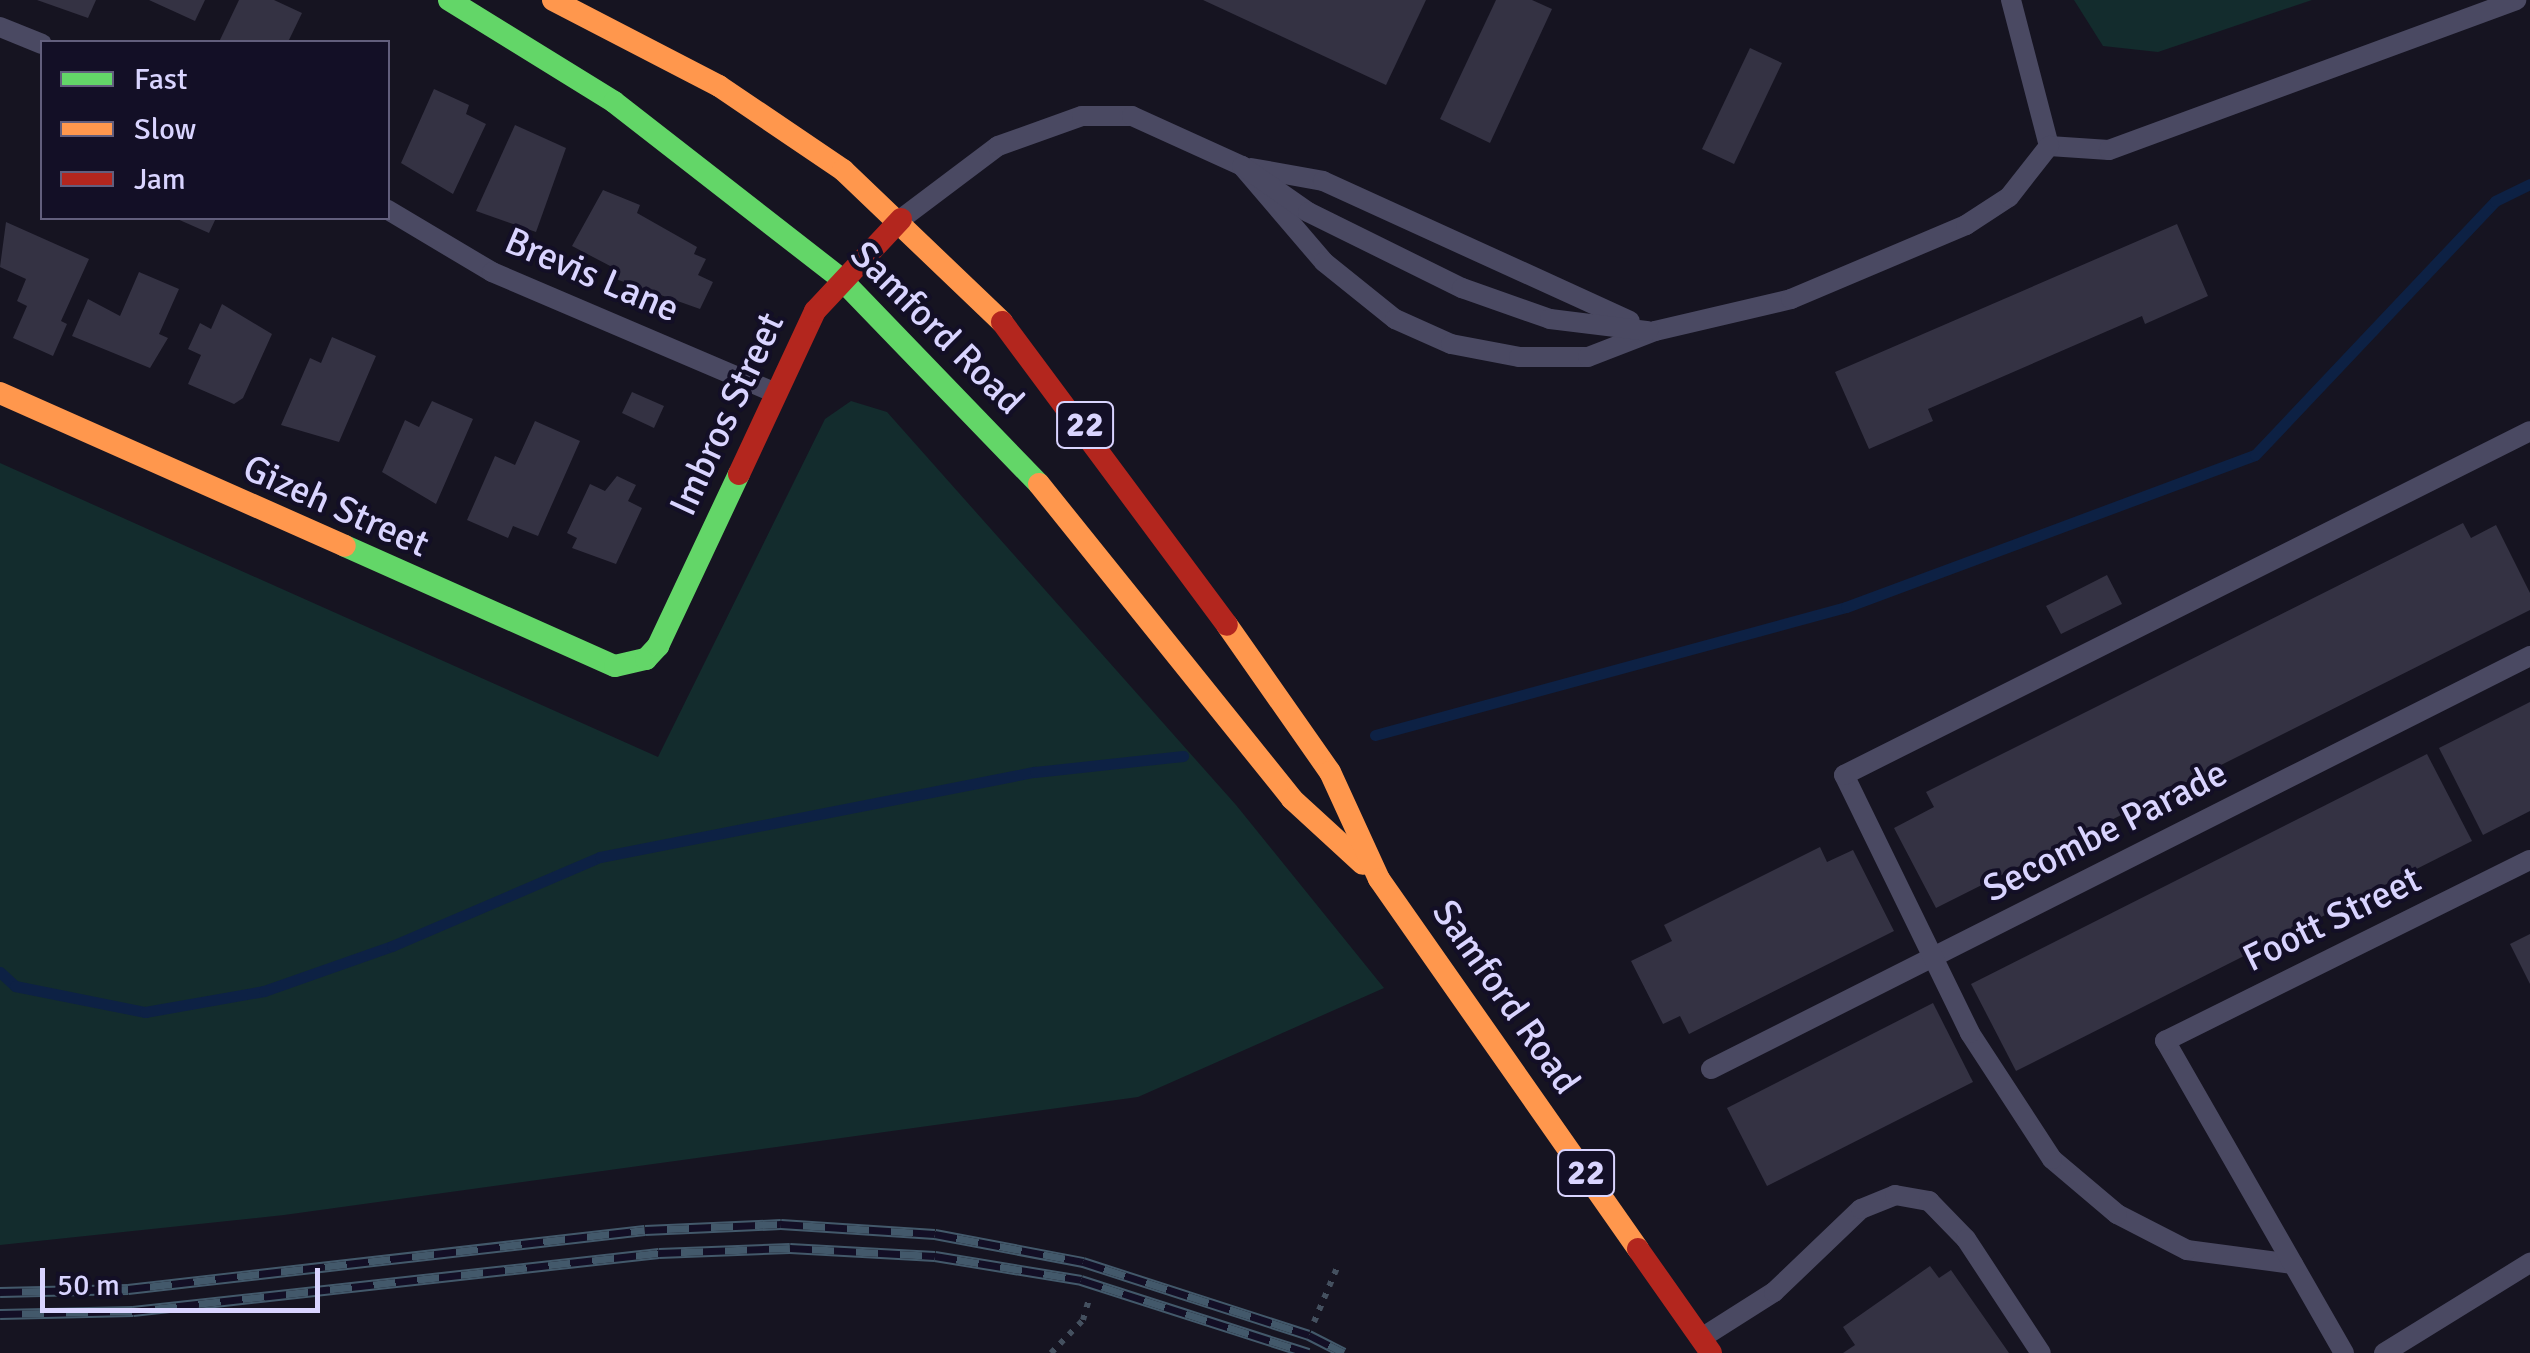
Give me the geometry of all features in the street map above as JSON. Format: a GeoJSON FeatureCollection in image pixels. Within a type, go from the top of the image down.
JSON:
{"type":"FeatureCollection","features":[{"type":"Feature","properties":{"kind":"main road","name":"Samford Road"},"geometry":{"type":"LineString","coordinates":[[450,0],[614,102],[840,278],[1012,452],[1292,799],[1380,879]]}},
{"type":"Feature","properties":{"kind":"main road","name":"Samford Road"},"geometry":{"type":"LineString","coordinates":[[554,0],[719,86],[843,170],[901,219],[1004,324],[1136,495],[1330,772],[1380,879],[1706,1345]]}},
{"type":"Feature","properties":{"kind":"main road","name":"Imbros Street"},"geometry":{"type":"LineString","coordinates":[[646,660],[658,646],[814,311],[840,278],[901,219]]}},
{"type":"Feature","properties":{"kind":"main road","name":"Gizeh Street"},"geometry":{"type":"LineString","coordinates":[[0,393],[591,659],[615,666],[646,660]]}},
{"type":"Feature","properties":{"kind":"lane"},"geometry":{"type":"LineString","coordinates":[[2012,0],[2049,146]]}},
{"type":"Feature","properties":{"kind":"lane"},"geometry":{"type":"LineString","coordinates":[[2049,146],[2109,150],[2160,136],[2516,0]]}},
{"type":"Feature","properties":{"kind":"lane"},"geometry":{"type":"LineString","coordinates":[[0,27],[40,43]]}},
{"type":"Feature","properties":{"kind":"lane"},"geometry":{"type":"LineString","coordinates":[[901,219],[982,154],[1082,116],[1132,116],[1242,166],[1324,220],[1462,288],[1550,319],[1655,332]]}},
{"type":"Feature","properties":{"kind":"lane"},"geometry":{"type":"LineString","coordinates":[[1242,166],[1285,221],[1372,304],[1451,344],[1519,357],[1588,357],[1655,332],[1792,300],[1966,225],[2009,197],[2049,146]]}},
{"type":"Feature","properties":{"kind":"lane"},"geometry":{"type":"LineString","coordinates":[[1242,166],[1323,182],[1655,332]]}},
{"type":"Feature","properties":{"kind":"lane","name":"Brevis Lane"},"geometry":{"type":"LineString","coordinates":[[390,211],[492,272],[774,392]]}},
{"type":"Feature","properties":{"kind":"lane"},"geometry":{"type":"LineString","coordinates":[[2344,1353],[2293,1264],[2187,1250],[2117,1214],[2052,1159],[2014,1108],[1930,958],[1844,776],[2530,430]]}},
{"type":"Feature","properties":{"kind":"lane","name":"Secombe Parade"},"geometry":{"type":"LineString","coordinates":[[1710,1069],[2530,656]]}},
{"type":"Feature","properties":{"kind":"lane","name":"Foott Street"},"geometry":{"type":"LineString","coordinates":[[2293,1264],[2164,1040],[2530,860]]}},
{"type":"Feature","properties":{"kind":"lane"},"geometry":{"type":"LineString","coordinates":[[1706,1345],[1774,1292],[1861,1209],[1895,1195],[1929,1201],[1966,1239],[2041,1353]]}},
{"type":"Feature","properties":{"kind":"lane"},"geometry":{"type":"LineString","coordinates":[[2384,1353],[2530,1264]]}},
{"type":"Feature","properties":{"kind":"path"},"geometry":{"type":"LineString","coordinates":[[1314,1322],[1339,1264]]}},
{"type":"Feature","properties":{"kind":"path"},"geometry":{"type":"LineString","coordinates":[[1051,1353],[1083,1320],[1088,1299]]}},
{"type":"Feature","properties":{"kind":"green space"},"geometry":{"type":"Polygon","coordinates":[[[2074,0],[2312,0],[2158,52],[2103,46],[2074,0]]]}},
{"type":"Feature","properties":{"kind":"green space"},"geometry":{"type":"Polygon","coordinates":[[[851,401],[887,412],[1236,805],[1384,988],[1138,1097],[284,1215],[0,1245],[0,463],[658,757],[825,419],[851,401]]]}},
{"type":"Feature","properties":{"kind":"building"},"geometry":{"type":"Polygon","coordinates":[[[37,0],[96,0],[88,18],[37,0]]]}},
{"type":"Feature","properties":{"kind":"building"},"geometry":{"type":"Polygon","coordinates":[[[149,0],[205,0],[195,21],[149,0]]]}},
{"type":"Feature","properties":{"kind":"building"},"geometry":{"type":"Polygon","coordinates":[[[239,0],[274,0],[302,13],[289,40],[220,40],[239,0]]]}},
{"type":"Feature","properties":{"kind":"building"},"geometry":{"type":"Polygon","coordinates":[[[1203,0],[1426,0],[1386,85],[1203,0]]]}},
{"type":"Feature","properties":{"kind":"building"},"geometry":{"type":"Polygon","coordinates":[[[1496,0],[1532,0],[1552,9],[1490,143],[1440,119],[1496,0]]]}},
{"type":"Feature","properties":{"kind":"building"},"geometry":{"type":"Polygon","coordinates":[[[1750,48],[1782,63],[1734,164],[1702,149],[1750,48]]]}},
{"type":"Feature","properties":{"kind":"building"},"geometry":{"type":"Polygon","coordinates":[[[434,89],[469,105],[466,114],[486,124],[453,194],[401,163],[434,89]]]}},
{"type":"Feature","properties":{"kind":"building"},"geometry":{"type":"Polygon","coordinates":[[[515,125],[566,148],[536,232],[476,211],[515,125]]]}},
{"type":"Feature","properties":{"kind":"building"},"geometry":{"type":"Polygon","coordinates":[[[603,190],[640,205],[637,213],[697,247],[694,254],[706,259],[698,275],[713,282],[700,309],[610,277],[614,268],[572,246],[603,190]]]}},
{"type":"Feature","properties":{"kind":"building"},"geometry":{"type":"Polygon","coordinates":[[[180,220],[215,220],[209,233],[180,220]]]}},
{"type":"Feature","properties":{"kind":"building"},"geometry":{"type":"Polygon","coordinates":[[[6,222],[89,259],[61,321],[67,324],[53,356],[13,338],[27,306],[17,301],[26,279],[0,267],[6,222]]]}},
{"type":"Feature","properties":{"kind":"building"},"geometry":{"type":"Polygon","coordinates":[[[2177,224],[2208,296],[2145,324],[2142,316],[1928,409],[1933,421],[1869,449],[1835,372],[2177,224]]]}},
{"type":"Feature","properties":{"kind":"building"},"geometry":{"type":"Polygon","coordinates":[[[139,272],[179,289],[159,334],[168,338],[150,368],[72,336],[88,299],[120,316],[139,272]]]}},
{"type":"Feature","properties":{"kind":"building"},"geometry":{"type":"Polygon","coordinates":[[[222,304],[272,334],[243,398],[234,404],[188,384],[201,355],[188,349],[200,323],[211,329],[222,304]]]}},
{"type":"Feature","properties":{"kind":"building"},"geometry":{"type":"Polygon","coordinates":[[[332,337],[376,356],[339,442],[281,425],[310,358],[321,363],[332,337]]]}},
{"type":"Feature","properties":{"kind":"building"},"geometry":{"type":"Polygon","coordinates":[[[632,392],[664,406],[654,428],[622,413],[632,392]]]}},
{"type":"Feature","properties":{"kind":"building"},"geometry":{"type":"Polygon","coordinates":[[[432,401],[473,419],[436,504],[382,472],[405,420],[419,427],[432,401]]]}},
{"type":"Feature","properties":{"kind":"building"},"geometry":{"type":"Polygon","coordinates":[[[535,421],[580,441],[538,536],[513,526],[508,538],[467,520],[495,456],[515,465],[535,421]]]}},
{"type":"Feature","properties":{"kind":"building"},"geometry":{"type":"Polygon","coordinates":[[[617,476],[636,485],[628,501],[642,508],[616,564],[572,548],[577,538],[567,533],[590,484],[605,491],[617,476]]]}},
{"type":"Feature","properties":{"kind":"building"},"geometry":{"type":"Polygon","coordinates":[[[2463,523],[2471,538],[2496,525],[2530,593],[2530,610],[1936,908],[1894,828],[1934,807],[1926,792],[2463,523]]]}},
{"type":"Feature","properties":{"kind":"building"},"geometry":{"type":"Polygon","coordinates":[[[2107,575],[2122,604],[2061,634],[2046,606],[2107,575]]]}},
{"type":"Feature","properties":{"kind":"building"},"geometry":{"type":"Polygon","coordinates":[[[2530,702],[2530,811],[2483,835],[2439,748],[2530,702]]]}},
{"type":"Feature","properties":{"kind":"building"},"geometry":{"type":"Polygon","coordinates":[[[2427,754],[2472,841],[2016,1071],[1971,984],[2427,754]]]}},
{"type":"Feature","properties":{"kind":"building"},"geometry":{"type":"Polygon","coordinates":[[[1820,847],[1827,862],[1853,850],[1894,931],[1689,1034],[1680,1016],[1663,1024],[1631,961],[1672,941],[1664,925],[1820,847]]]}},
{"type":"Feature","properties":{"kind":"building"},"geometry":{"type":"Polygon","coordinates":[[[2530,934],[2530,984],[2510,944],[2530,934]]]}},
{"type":"Feature","properties":{"kind":"building"},"geometry":{"type":"Polygon","coordinates":[[[1933,1003],[1973,1082],[1767,1186],[1727,1108],[1933,1003]]]}},
{"type":"Feature","properties":{"kind":"building"},"geometry":{"type":"Polygon","coordinates":[[[1930,1266],[1939,1278],[1951,1270],[2009,1353],[1843,1353],[1855,1345],[1843,1327],[1930,1266]]]}},
{"type":"Feature","properties":{"kind":"waterway"},"geometry":{"type":"LineString","coordinates":[[1375,735],[1846,607],[2255,455],[2495,201],[2530,184]]}},
{"type":"Feature","properties":{"kind":"waterway"},"geometry":{"type":"LineString","coordinates":[[0,972],[15,986],[145,1012],[264,991],[392,946],[600,857],[1035,772],[1183,756]]}},
{"type":"Feature","properties":{"kind":"railway"},"geometry":{"type":"LineString","coordinates":[[0,1292],[128,1289],[645,1230],[781,1224],[935,1234],[1083,1262],[1309,1335],[1344,1353]]}},
{"type":"Feature","properties":{"kind":"railway"},"geometry":{"type":"LineString","coordinates":[[0,1314],[133,1311],[659,1253],[790,1248],[935,1256],[1081,1280],[1309,1353]]}},
{"type":"Feature","properties":{"kind":"traffic: fast"},"geometry":{"type":"LineString","coordinates":[[449,0],[614,102],[840,278],[1039,484]]}},
{"type":"Feature","properties":{"kind":"traffic: fast"},"geometry":{"type":"LineString","coordinates":[[345,546],[615,666],[646,659],[658,646],[739,474]]}},
{"type":"Feature","properties":{"kind":"traffic: slow"},"geometry":{"type":"LineString","coordinates":[[553,0],[719,86],[843,170],[1002,322]]}},
{"type":"Feature","properties":{"kind":"traffic: slow"},"geometry":{"type":"LineString","coordinates":[[0,393],[345,546]]}},
{"type":"Feature","properties":{"kind":"traffic: slow"},"geometry":{"type":"LineString","coordinates":[[1039,484],[1292,799],[1363,864]]}},
{"type":"Feature","properties":{"kind":"traffic: slow"},"geometry":{"type":"LineString","coordinates":[[1227,625],[1330,772],[1379,879],[1638,1249]]}},
{"type":"Feature","properties":{"kind":"traffic: jam"},"geometry":{"type":"LineString","coordinates":[[739,474],[815,311],[901,219]]}},
{"type":"Feature","properties":{"kind":"traffic: jam"},"geometry":{"type":"LineString","coordinates":[[1002,322],[1227,625]]}},
{"type":"Feature","properties":{"kind":"traffic: jam"},"geometry":{"type":"LineString","coordinates":[[1638,1249],[1711,1353]]}}]}
